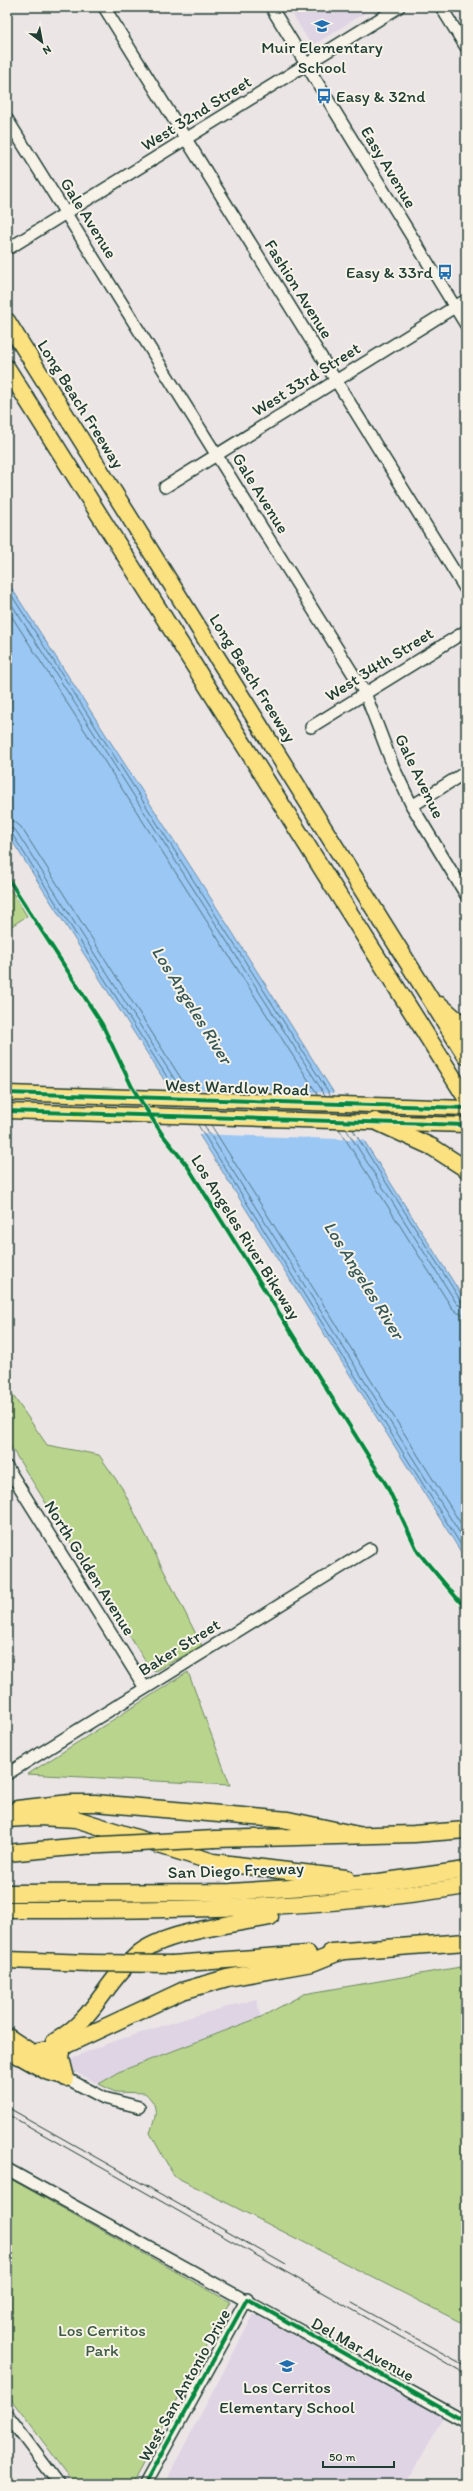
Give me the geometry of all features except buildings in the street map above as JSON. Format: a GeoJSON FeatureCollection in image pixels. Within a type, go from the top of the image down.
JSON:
{"type":"FeatureCollection","features":[{"type":"Feature","properties":{"kind":"highway","name":"Long Beach Freeway"},"geometry":{"type":"LineString","coordinates":[[7,321],[466,1056]]}},
{"type":"Feature","properties":{"kind":"highway"},"geometry":{"type":"LineString","coordinates":[[7,368],[466,1098]]}},
{"type":"Feature","properties":{"kind":"highway"},"geometry":{"type":"LineString","coordinates":[[428,994],[466,1028]]}},
{"type":"Feature","properties":{"kind":"highway"},"geometry":{"type":"LineString","coordinates":[[375,1121],[432,1147],[460,1164]]}},
{"type":"Feature","properties":{"kind":"highway"},"geometry":{"type":"LineString","coordinates":[[7,1810],[70,1803],[95,1803],[288,1820],[358,1835]]}},
{"type":"Feature","properties":{"kind":"highway"},"geometry":{"type":"LineString","coordinates":[[7,1819],[39,1817],[76,1819],[213,1862],[380,1882]]}},
{"type":"Feature","properties":{"kind":"highway"},"geometry":{"type":"LineString","coordinates":[[7,1853],[83,1846],[215,1839],[466,1830]]}},
{"type":"Feature","properties":{"kind":"highway","name":"San Diego Freeway"},"geometry":{"type":"LineString","coordinates":[[7,1893],[231,1892],[380,1882],[466,1870]]}},
{"type":"Feature","properties":{"kind":"highway"},"geometry":{"type":"LineString","coordinates":[[7,1904],[265,1900],[420,1888],[466,1880]]}},
{"type":"Feature","properties":{"kind":"highway"},"geometry":{"type":"LineString","coordinates":[[7,1910],[203,1908],[330,1903],[466,1886]]}},
{"type":"Feature","properties":{"kind":"highway"},"geometry":{"type":"LineString","coordinates":[[7,1920],[270,1917],[385,1908],[466,1898]]}},
{"type":"Feature","properties":{"kind":"highway"},"geometry":{"type":"LineString","coordinates":[[66,2078],[61,2058],[63,2041],[84,2020],[130,1961],[143,1949],[166,1939],[270,1917]]}},
{"type":"Feature","properties":{"kind":"highway"},"geometry":{"type":"LineString","coordinates":[[7,1960],[172,1964],[466,1942]]}},
{"type":"Feature","properties":{"kind":"highway"},"geometry":{"type":"LineString","coordinates":[[12,2053],[35,2052],[182,1991],[227,1978],[312,1963],[342,1951]]}},
{"type":"Feature","properties":{"kind":"main road","name":"West Wardlow Road"},"geometry":{"type":"LineString","coordinates":[[7,1094],[90,1095],[466,1108]]}},
{"type":"Feature","properties":{"kind":"main road","name":"West Wardlow Road"},"geometry":{"type":"LineString","coordinates":[[7,1111],[90,1112],[466,1125]]}},
{"type":"Feature","properties":{"kind":"main road"},"geometry":{"type":"LineString","coordinates":[[7,2035],[35,2052],[66,2078]]}},
{"type":"Feature","properties":{"kind":"main road"},"geometry":{"type":"LineString","coordinates":[[12,2053],[46,2072],[66,2078]]}},
{"type":"Feature","properties":{"kind":"street","name":"Fashion Avenue"},"geometry":{"type":"LineString","coordinates":[[104,7],[466,590]]}},
{"type":"Feature","properties":{"kind":"street","name":"Easy Avenue"},"geometry":{"type":"LineString","coordinates":[[270,7],[466,325]]}},
{"type":"Feature","properties":{"kind":"street","name":"West 32nd Street"},"geometry":{"type":"LineString","coordinates":[[11,247],[399,7]]}},
{"type":"Feature","properties":{"kind":"street"},"geometry":{"type":"LineString","coordinates":[[441,7],[466,47]]}},
{"type":"Feature","properties":{"kind":"street","name":"Gale Avenue"},"geometry":{"type":"LineString","coordinates":[[7,119],[365,693],[393,766],[412,806],[466,895]]}},
{"type":"Feature","properties":{"kind":"street","name":"West 33rd Street"},"geometry":{"type":"LineString","coordinates":[[165,488],[466,300]]}},
{"type":"Feature","properties":{"kind":"street","name":"West 34th Street"},"geometry":{"type":"LineString","coordinates":[[311,727],[466,631]]}},
{"type":"Feature","properties":{"kind":"street"},"geometry":{"type":"LineString","coordinates":[[412,806],[466,772]]}},
{"type":"Feature","properties":{"kind":"street","name":"North Golden Avenue"},"geometry":{"type":"LineString","coordinates":[[7,1467],[145,1688]]}},
{"type":"Feature","properties":{"kind":"street","name":"Baker Street"},"geometry":{"type":"LineString","coordinates":[[7,1774],[370,1549]]}},
{"type":"Feature","properties":{"kind":"street"},"geometry":{"type":"LineString","coordinates":[[66,2078],[104,2098],[138,2107]]}},
{"type":"Feature","properties":{"kind":"street","name":"Del Mar Avenue"},"geometry":{"type":"LineString","coordinates":[[7,2169],[247,2299],[466,2422]]}},
{"type":"Feature","properties":{"kind":"street","name":"West San Antonio Drive"},"geometry":{"type":"LineString","coordinates":[[145,2484],[247,2299]]}},
{"type":"Feature","properties":{"kind":"street"},"geometry":{"type":"LineString","coordinates":[[7,2415],[60,2484]]}},
{"type":"Feature","properties":{"kind":"shaded area","name":"Muir Elementary School"},"geometry":{"type":"Polygon","coordinates":[[[288,7],[374,7],[312,46],[288,7]]]}},
{"type":"Feature","properties":{"kind":"shaded area"},"geometry":{"type":"Polygon","coordinates":[[[256,1999],[261,2017],[121,2071],[99,2084],[75,2072],[67,2060],[106,2044],[187,2018],[256,1999]]]}},
{"type":"Feature","properties":{"kind":"shaded area","name":"Los Cerritos Elementary School"},"geometry":{"type":"Polygon","coordinates":[[[254,2314],[443,2417],[406,2484],[164,2484],[254,2314]]]}},
{"type":"Feature","properties":{"kind":"green space"},"geometry":{"type":"Polygon","coordinates":[[[7,884],[27,916],[7,929],[7,884]]]}},
{"type":"Feature","properties":{"kind":"green space"},"geometry":{"type":"Polygon","coordinates":[[[7,1387],[47,1445],[99,1455],[122,1488],[202,1646],[155,1671],[149,1667],[7,1441],[7,1387]]]}},
{"type":"Feature","properties":{"kind":"green space"},"geometry":{"type":"Polygon","coordinates":[[[188,1672],[230,1785],[27,1774],[28,1774],[188,1672]]]}},
{"type":"Feature","properties":{"kind":"green space"},"geometry":{"type":"Polygon","coordinates":[[[466,1966],[466,2325],[174,2176],[150,2133],[155,2116],[155,2107],[150,2098],[145,2093],[115,2092],[99,2084],[121,2071],[261,2017],[304,1994],[466,1966]]]}},
{"type":"Feature","properties":{"kind":"green space","name":"Los Cerritos Park"},"geometry":{"type":"Polygon","coordinates":[[[7,2177],[230,2302],[132,2484],[75,2484],[7,2394],[7,2177]]]}},
{"type":"Feature","properties":{"kind":"water","name":"Los Angeles River"},"geometry":{"type":"Polygon","coordinates":[[[7,581],[198,878],[466,1302],[466,1560],[219,1166],[7,833],[7,581]]]}},
{"type":"Feature","properties":{"kind":"pier"},"geometry":{"type":"Polygon","coordinates":[[[167,1088],[337,1093],[366,1140],[196,1134],[167,1088]]]}},
{"type":"Feature","properties":{"kind":"tram line"},"geometry":{"type":"LineString","coordinates":[[7,2107],[286,2265]]}},
{"type":"Feature","properties":{"kind":"tram line"},"geometry":{"type":"LineString","coordinates":[[7,2114],[466,2374]]}},
{"type":"Feature","properties":{"kind":"tram line"},"geometry":{"type":"LineString","coordinates":[[352,2303],[466,2366]]}},
{"type":"Feature","properties":{"kind":"cycle path","name":"Los Angeles River Bikeway"},"geometry":{"type":"LineString","coordinates":[[7,877],[102,1024],[132,1087],[162,1134],[188,1167],[387,1486],[418,1552],[466,1609]]}},
{"type":"Feature","properties":{"kind":"cycle path"},"geometry":{"type":"LineString","coordinates":[[7,1093],[466,1108]]}},
{"type":"Feature","properties":{"kind":"cycle path"},"geometry":{"type":"LineString","coordinates":[[7,1111],[466,1125]]}},
{"type":"Feature","properties":{"kind":"cycle path"},"geometry":{"type":"LineString","coordinates":[[145,2484],[247,2299],[466,2422]]}},
{"type":"Feature","properties":{"kind":"place","name":"Muir Elementary School"},"geometry":{"type":"Point","coordinates":[322,26]}},
{"type":"Feature","properties":{"kind":"place","name":"Easy & 32nd"},"geometry":{"type":"Point","coordinates":[324,96]}},
{"type":"Feature","properties":{"kind":"place","name":"Easy & 33rd"},"geometry":{"type":"Point","coordinates":[445,272]}},
{"type":"Feature","properties":{"kind":"place","name":"Los Cerritos Elementary School"},"geometry":{"type":"Point","coordinates":[287,2366]}}]}
